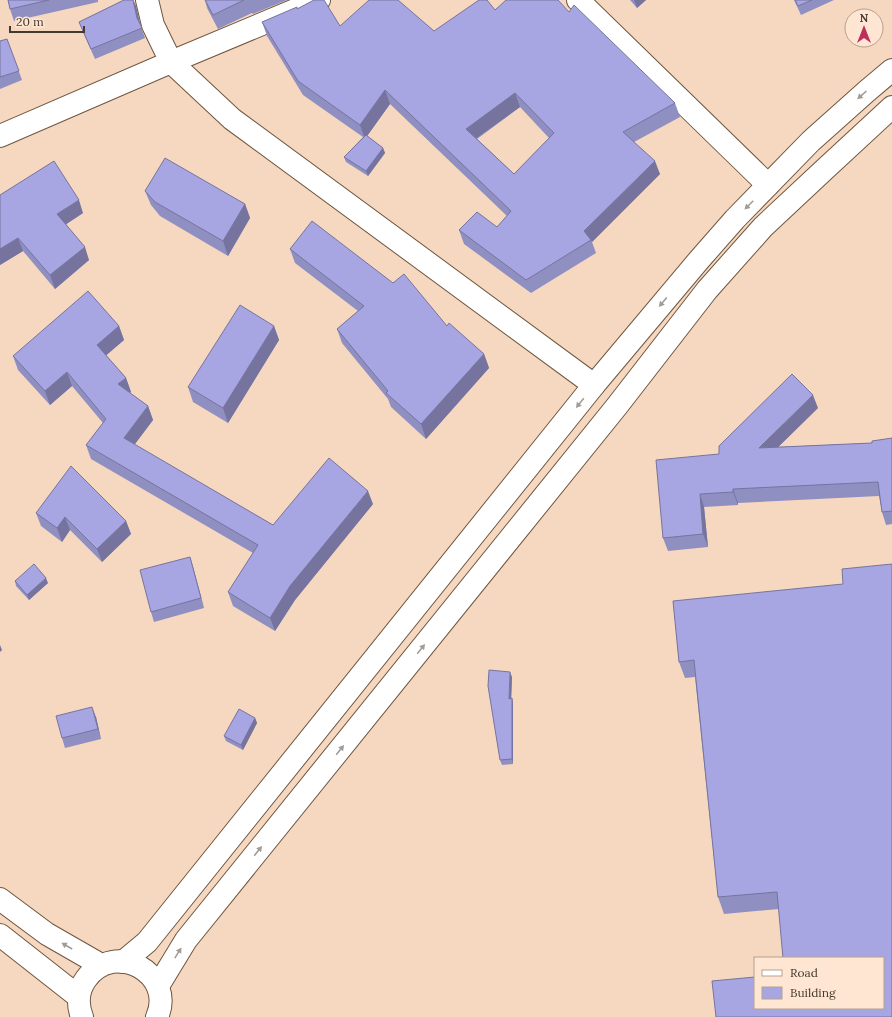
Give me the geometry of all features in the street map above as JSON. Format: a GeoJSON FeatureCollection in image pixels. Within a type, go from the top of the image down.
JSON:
{"type":"FeatureCollection","features":[{"type":"Feature","properties":{"kind":"street"},"geometry":{"type":"LineString","coordinates":[[147,0],[153,25],[171,62],[232,119],[594,385]]}},
{"type":"Feature","properties":{"kind":"street"},"geometry":{"type":"LineString","coordinates":[[0,136],[319,0]]}},
{"type":"Feature","properties":{"kind":"street"},"geometry":{"type":"LineString","coordinates":[[578,0],[768,185]]}},
{"type":"Feature","properties":{"kind":"street"},"geometry":{"type":"LineString","coordinates":[[123,962],[147,942],[594,385],[699,260],[735,219],[811,141],[892,70]]}},
{"type":"Feature","properties":{"kind":"street"},"geometry":{"type":"LineString","coordinates":[[158,986],[186,940],[617,406],[707,290],[763,227],[892,107]]}},
{"type":"Feature","properties":{"kind":"street"},"geometry":{"type":"LineString","coordinates":[[0,899],[47,934],[101,965]]}},
{"type":"Feature","properties":{"kind":"street"},"geometry":{"type":"LineString","coordinates":[[0,935],[79,1010]]}},
{"type":"Feature","properties":{"kind":"street"},"geometry":{"type":"LineString","coordinates":[[79,1010],[83,984],[91,973],[101,965],[114,961],[127,962],[140,967],[150,975],[158,986],[161,1015]]}},
{"type":"Feature","properties":{"kind":"building"},"geometry":{"type":"Polygon","coordinates":[[[8,0],[49,0],[10,9],[8,0]]]}},
{"type":"Feature","properties":{"kind":"building"},"geometry":{"type":"Polygon","coordinates":[[[124,0],[133,0],[137,18],[142,28],[91,49],[79,22],[124,0]]]}},
{"type":"Feature","properties":{"kind":"building"},"geometry":{"type":"Polygon","coordinates":[[[205,0],[244,0],[213,15],[205,0]]]}},
{"type":"Feature","properties":{"kind":"building"},"geometry":{"type":"Polygon","coordinates":[[[314,0],[324,0],[340,26],[369,0],[398,0],[434,31],[479,0],[487,0],[495,10],[506,0],[558,0],[569,12],[574,5],[675,103],[623,132],[655,161],[584,231],[591,240],[526,280],[459,230],[477,212],[497,227],[511,211],[385,90],[360,125],[298,81],[262,22],[297,7],[297,9],[314,0]],[[515,93],[466,129],[514,174],[554,133],[515,93]]]}},
{"type":"Feature","properties":{"kind":"building"},"geometry":{"type":"Polygon","coordinates":[[[795,0],[812,0],[798,6],[795,0]]]}},
{"type":"Feature","properties":{"kind":"building"},"geometry":{"type":"Polygon","coordinates":[[[7,39],[19,71],[0,77],[0,41],[7,39]]]}},
{"type":"Feature","properties":{"kind":"building"},"geometry":{"type":"Polygon","coordinates":[[[366,135],[383,148],[366,171],[344,157],[366,135]]]}},
{"type":"Feature","properties":{"kind":"building"},"geometry":{"type":"Polygon","coordinates":[[[165,158],[245,204],[223,241],[155,202],[145,191],[165,158]]]}},
{"type":"Feature","properties":{"kind":"building"},"geometry":{"type":"Polygon","coordinates":[[[54,161],[79,200],[57,214],[85,247],[50,275],[18,238],[0,249],[0,195],[54,161]]]}},
{"type":"Feature","properties":{"kind":"building"},"geometry":{"type":"Polygon","coordinates":[[[312,221],[393,283],[404,274],[447,326],[449,323],[484,354],[421,424],[386,393],[388,391],[337,329],[364,306],[290,249],[312,221]]]}},
{"type":"Feature","properties":{"kind":"building"},"geometry":{"type":"Polygon","coordinates":[[[88,291],[119,326],[97,345],[126,378],[118,384],[148,406],[124,438],[273,525],[329,458],[368,491],[290,586],[270,618],[228,592],[258,545],[86,445],[106,419],[67,372],[45,391],[13,356],[88,291]]]}},
{"type":"Feature","properties":{"kind":"building"},"geometry":{"type":"Polygon","coordinates":[[[240,305],[274,326],[223,408],[188,387],[240,305]]]}},
{"type":"Feature","properties":{"kind":"building"},"geometry":{"type":"Polygon","coordinates":[[[792,374],[813,395],[759,448],[872,443],[872,441],[892,438],[892,511],[882,512],[878,482],[733,489],[733,492],[700,494],[703,534],[663,538],[656,460],[719,454],[719,446],[792,374]]]}},
{"type":"Feature","properties":{"kind":"building"},"geometry":{"type":"Polygon","coordinates":[[[71,466],[126,521],[97,549],[65,517],[57,528],[36,513],[71,466]]]}},
{"type":"Feature","properties":{"kind":"building"},"geometry":{"type":"Polygon","coordinates":[[[190,557],[201,598],[151,612],[140,570],[190,557]]]}},
{"type":"Feature","properties":{"kind":"building"},"geometry":{"type":"Polygon","coordinates":[[[34,564],[46,578],[27,595],[15,581],[34,564]]]}},
{"type":"Feature","properties":{"kind":"building"},"geometry":{"type":"Polygon","coordinates":[[[892,564],[892,1017],[716,1017],[712,981],[754,977],[754,1009],[884,1009],[884,957],[783,957],[777,892],[718,897],[694,660],[679,662],[673,601],[843,584],[842,569],[892,564]]]}},
{"type":"Feature","properties":{"kind":"building"},"geometry":{"type":"Polygon","coordinates":[[[489,670],[510,672],[509,699],[512,698],[512,759],[500,760],[488,686],[489,670]]]}},
{"type":"Feature","properties":{"kind":"building"},"geometry":{"type":"Polygon","coordinates":[[[92,707],[98,729],[62,738],[56,716],[92,707]]]}},
{"type":"Feature","properties":{"kind":"building"},"geometry":{"type":"Polygon","coordinates":[[[239,709],[255,718],[241,745],[224,736],[239,709]]]}}]}
